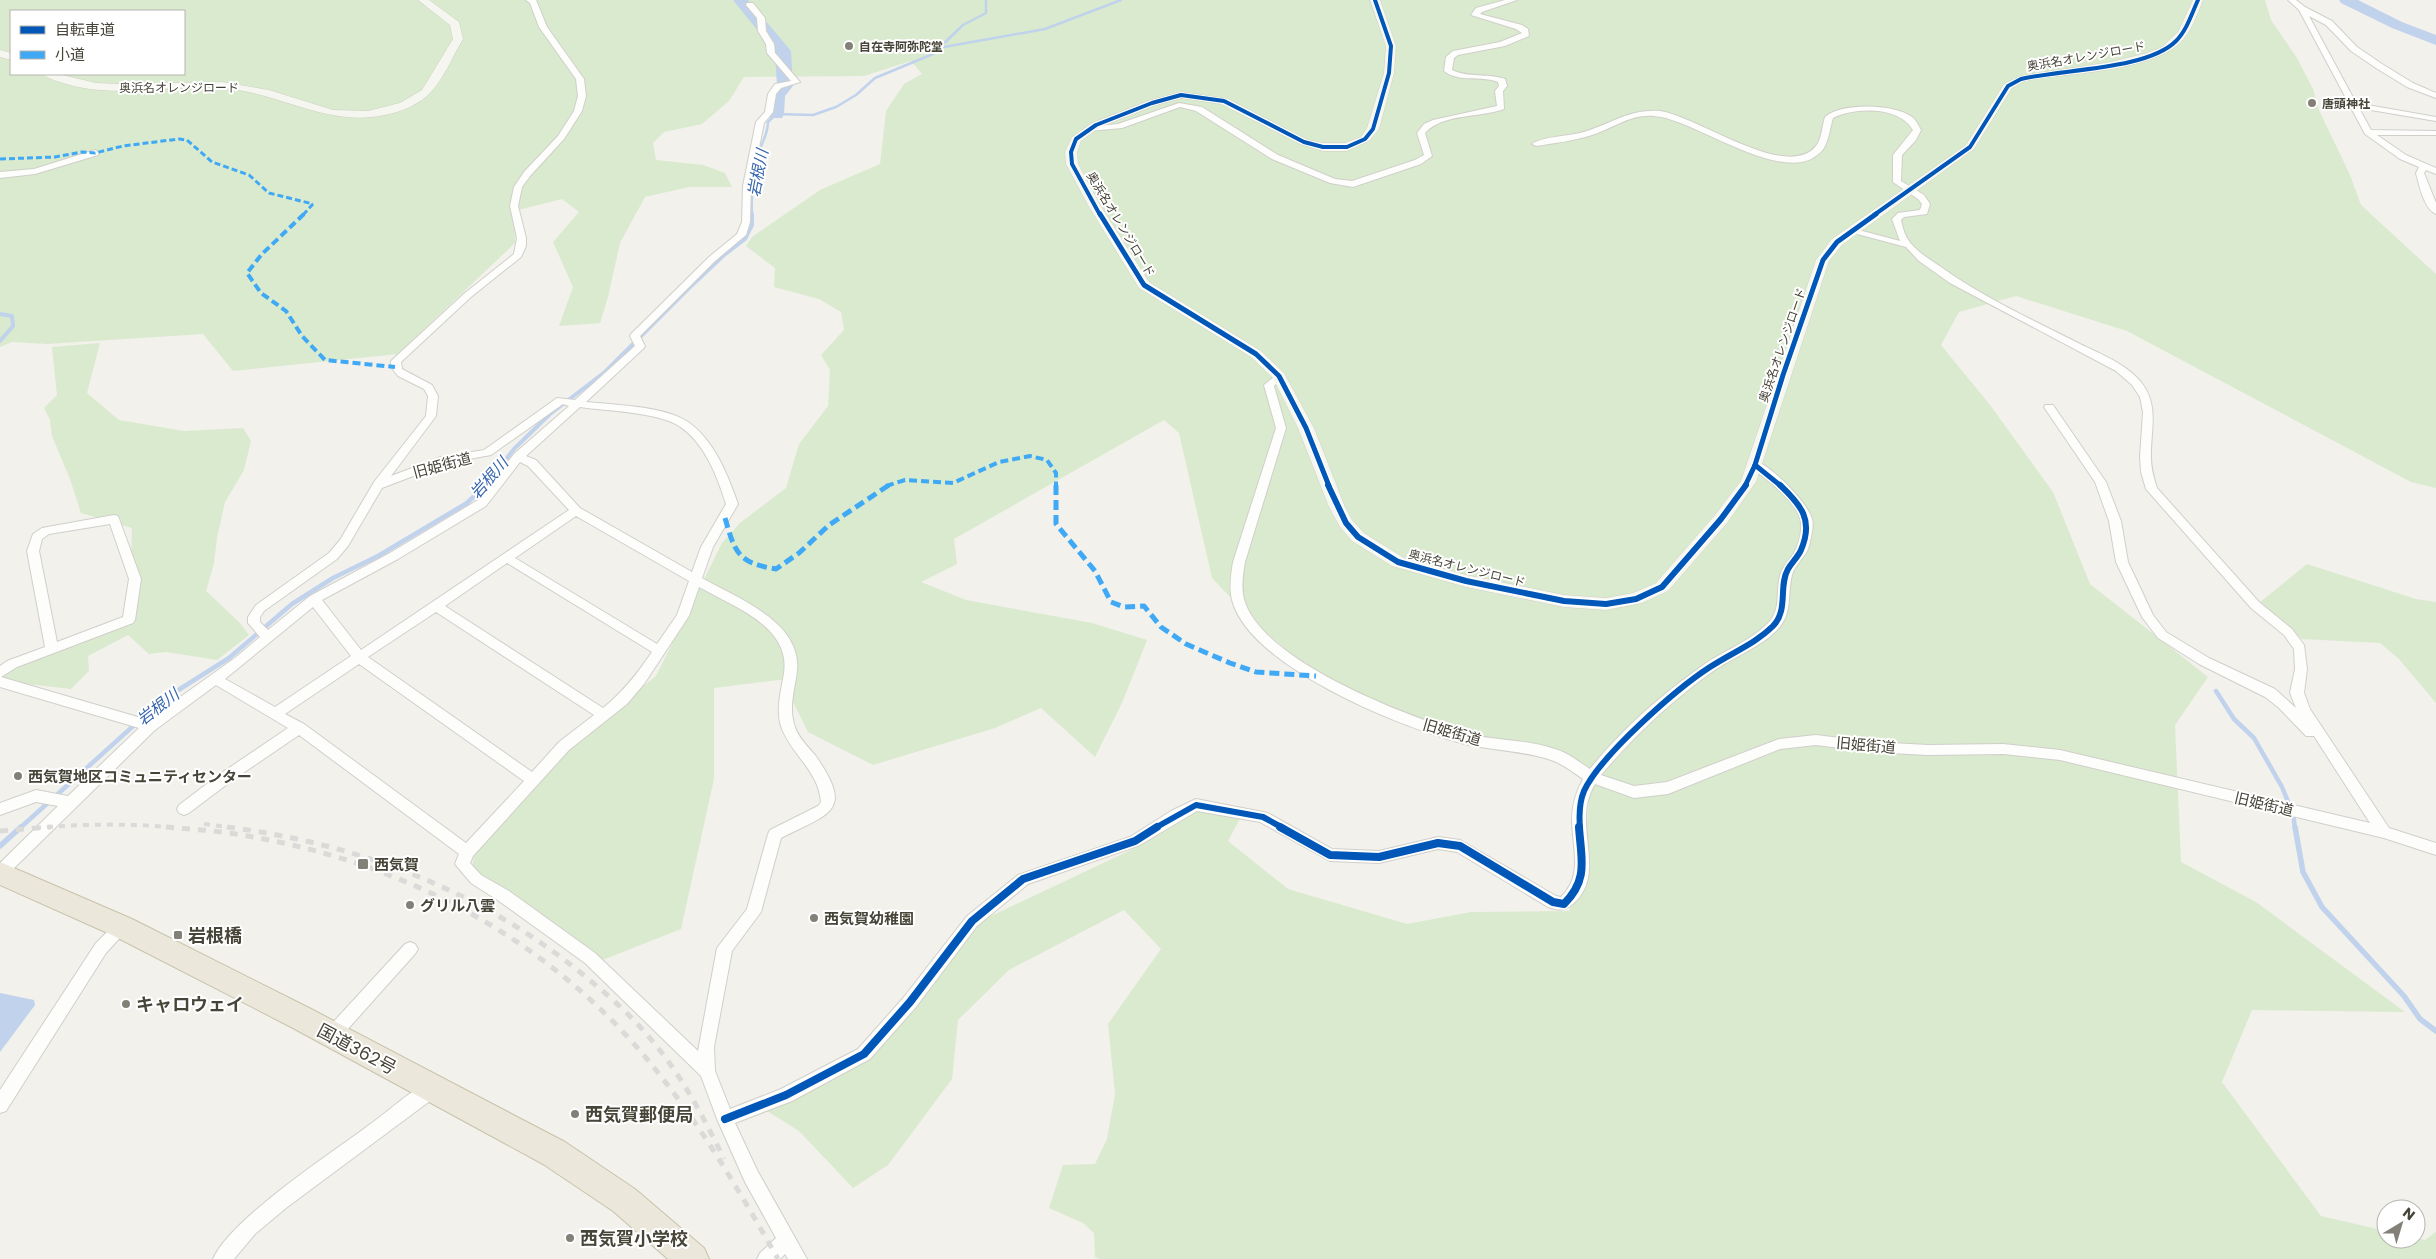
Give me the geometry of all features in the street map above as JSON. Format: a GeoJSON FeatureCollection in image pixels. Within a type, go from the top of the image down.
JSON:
{"type":"FeatureCollection","features":[{"type":"Feature","properties":{"kind":"highway","name":"国道362号"},"geometry":{"type":"LineString","coordinates":[[0,873],[122,927],[554,1152],[624,1200],[693,1259]]}},
{"type":"Feature","properties":{"kind":"street","name":"奥浜名オレンジロード"},"geometry":{"type":"LineString","coordinates":[[51,75],[72,83],[107,86],[222,85],[246,88],[279,96],[334,115],[371,114],[407,104],[430,88],[458,38],[454,24],[423,0]]}},
{"type":"Feature","properties":{"kind":"street","name":"旧姫街道"},"geometry":{"type":"LineString","coordinates":[[378,484],[431,416],[434,406],[433,396],[427,386],[398,372],[395,368],[400,356],[468,295],[518,255],[522,248],[523,235],[513,206],[515,193],[522,180],[550,150],[578,114],[582,89],[580,79],[543,27],[533,2],[530,0]]}},
{"type":"Feature","properties":{"kind":"street","name":"奥浜名オレンジロード"},"geometry":{"type":"LineString","coordinates":[[1375,0],[1390,46],[1389,73],[1373,129],[1365,139],[1347,147],[1323,147],[1304,142],[1224,101],[1181,95],[1152,103],[1088,129],[1076,139],[1071,152],[1072,164],[1105,223],[1144,285],[1159,296],[1217,328],[1256,354],[1280,376],[1306,428],[1337,506],[1346,523],[1358,537],[1398,562],[1514,592],[1564,601],[1606,604],[1636,599],[1662,587],[1722,519],[1748,482],[1822,260],[1837,242],[1970,148],[1990,112],[2008,86],[2021,79],[2038,75],[2145,58],[2168,48],[2176,41],[2198,0]]}},
{"type":"Feature","properties":{"kind":"street"},"geometry":{"type":"LineString","coordinates":[[1088,129],[1119,126],[1179,105],[1199,108],[1275,157],[1333,181],[1353,184],[1418,162],[1428,156],[1421,134],[1424,128],[1434,121],[1492,112],[1500,107],[1499,91],[1504,86],[1502,81],[1488,76],[1452,73],[1448,71],[1447,64],[1450,57],[1460,51],[1502,44],[1526,34],[1519,27],[1475,15],[1479,10],[1513,0]]}},
{"type":"Feature","properties":{"kind":"street"},"geometry":{"type":"LineString","coordinates":[[2292,0],[2302,9],[2329,23],[2354,49],[2379,66],[2410,85],[2436,96]]}},
{"type":"Feature","properties":{"kind":"street"},"geometry":{"type":"LineString","coordinates":[[0,873],[70,802],[150,726],[240,661],[314,599],[394,556],[482,503],[518,457],[640,346],[635,336],[674,295],[712,258],[741,235],[746,222],[747,186],[760,122],[769,112],[772,94],[778,86],[796,82],[771,53],[770,44],[762,31],[761,18],[750,5]]}},
{"type":"Feature","properties":{"kind":"street"},"geometry":{"type":"LineString","coordinates":[[2302,9],[2368,132],[2403,157],[2436,171]]}},
{"type":"Feature","properties":{"kind":"street"},"geometry":{"type":"LineString","coordinates":[[2354,105],[2436,119]]}},
{"type":"Feature","properties":{"kind":"street"},"geometry":{"type":"LineString","coordinates":[[1536,144],[1598,131],[1627,115],[1649,113],[1672,116],[1748,149],[1776,158],[1802,159],[1820,147],[1832,115],[1843,112],[1887,110],[1911,120],[1917,130],[1915,137],[1903,147],[1895,162],[1898,182],[1908,191],[1921,197],[1926,204],[1924,212],[1901,215],[1896,219],[1895,224],[1905,245]]}},
{"type":"Feature","properties":{"kind":"street"},"geometry":{"type":"LineString","coordinates":[[2368,132],[2436,133]]}},
{"type":"Feature","properties":{"kind":"street"},"geometry":{"type":"LineString","coordinates":[[0,175],[35,171],[65,164],[94,153]]}},
{"type":"Feature","properties":{"kind":"street"},"geometry":{"type":"LineString","coordinates":[[2423,166],[2420,173],[2425,190],[2436,211]]}},
{"type":"Feature","properties":{"kind":"street"},"geometry":{"type":"LineString","coordinates":[[1851,231],[1905,245],[1968,290],[2093,353],[2121,370],[2135,382],[2146,397],[2148,404],[2148,427],[2143,466],[2152,489],[2255,605],[2288,632],[2300,648],[2301,669],[2297,693],[2304,711],[2384,832]]}},
{"type":"Feature","properties":{"kind":"street","name":"旧姫街道"},"geometry":{"type":"LineString","coordinates":[[1280,376],[1269,385],[1281,428],[1239,562],[1236,578],[1238,600],[1247,618],[1266,642],[1316,676],[1372,706],[1462,738],[1527,748],[1560,757],[1591,777],[1634,792],[1668,788],[1779,744],[1816,740],[1928,750],[2003,749],[2060,755],[2384,832],[2436,849]]}},
{"type":"Feature","properties":{"kind":"street","name":"旧姫街道"},"geometry":{"type":"LineString","coordinates":[[378,484],[445,460],[487,453],[561,400],[575,404],[646,413],[682,423],[704,445],[722,474],[732,504],[707,547],[696,580]]}},
{"type":"Feature","properties":{"kind":"street"},"geometry":{"type":"LineString","coordinates":[[2049,407],[2100,482],[2115,521],[2122,562],[2148,617],[2162,635],[2204,661],[2270,693],[2283,703],[2330,752]]}},
{"type":"Feature","properties":{"kind":"street"},"geometry":{"type":"LineString","coordinates":[[518,457],[532,463],[576,511],[764,619],[781,632],[790,649],[791,664],[786,707],[788,728],[823,781],[828,804],[822,810],[775,834],[754,912],[725,948],[706,1047],[708,1071],[725,1118],[751,1176],[798,1259]]}},
{"type":"Feature","properties":{"kind":"street"},"geometry":{"type":"LineString","coordinates":[[725,1118],[786,1095],[864,1054],[910,1002],[972,921],[1023,878],[1135,841],[1176,814],[1196,805],[1214,806],[1263,817],[1330,855],[1379,857],[1438,843],[1460,846],[1553,902],[1564,904],[1579,890],[1583,877],[1579,819],[1580,803],[1591,777],[1615,751],[1671,698],[1710,667],[1756,642],[1781,616],[1785,596],[1786,573],[1802,551],[1807,522],[1803,510],[1767,473],[1755,465]]}},
{"type":"Feature","properties":{"kind":"street"},"geometry":{"type":"LineString","coordinates":[[267,637],[254,623],[254,617],[260,608],[333,556],[344,542],[378,484]]}},
{"type":"Feature","properties":{"kind":"street"},"geometry":{"type":"LineString","coordinates":[[275,714],[576,511]]}},
{"type":"Feature","properties":{"kind":"street"},"geometry":{"type":"LineString","coordinates":[[0,673],[12,664],[52,649],[129,620],[135,579],[114,519],[46,531],[37,537],[33,552],[52,649]]}},
{"type":"Feature","properties":{"kind":"street"},"geometry":{"type":"LineString","coordinates":[[507,558],[660,651]]}},
{"type":"Feature","properties":{"kind":"street"},"geometry":{"type":"LineString","coordinates":[[696,580],[682,616],[639,681],[622,700],[564,746],[532,779],[467,852],[462,864],[476,878],[590,958],[708,1071]]}},
{"type":"Feature","properties":{"kind":"street"},"geometry":{"type":"LineString","coordinates":[[314,599],[360,658],[532,779]]}},
{"type":"Feature","properties":{"kind":"street"},"geometry":{"type":"LineString","coordinates":[[436,606],[604,715]]}},
{"type":"Feature","properties":{"kind":"street"},"geometry":{"type":"LineString","coordinates":[[215,679],[299,728],[467,852]]}},
{"type":"Feature","properties":{"kind":"street"},"geometry":{"type":"LineString","coordinates":[[0,682],[150,726]]}},
{"type":"Feature","properties":{"kind":"street"},"geometry":{"type":"LineString","coordinates":[[184,809],[225,778],[299,728]]}},
{"type":"Feature","properties":{"kind":"street"},"geometry":{"type":"LineString","coordinates":[[0,809],[36,796],[70,802]]}},
{"type":"Feature","properties":{"kind":"street"},"geometry":{"type":"LineString","coordinates":[[0,1105],[101,948],[122,927]]}},
{"type":"Feature","properties":{"kind":"street"},"geometry":{"type":"LineString","coordinates":[[332,1035],[410,949]]}},
{"type":"Feature","properties":{"kind":"street"},"geometry":{"type":"LineString","coordinates":[[222,1259],[250,1228],[280,1202],[432,1089]]}},
{"type":"Feature","properties":{"kind":"street"},"geometry":{"type":"LineString","coordinates":[[766,1259],[788,1240]]}},
{"type":"Feature","properties":{"kind":"green space"},"geometry":{"type":"Polygon","coordinates":[[[0,0],[2265,0],[2271,20],[2297,58],[2313,89],[2319,110],[2350,175],[2361,205],[2436,274],[2436,488],[2411,482],[2127,331],[2016,296],[1959,312],[1941,345],[1990,405],[2053,492],[2090,584],[2208,677],[2175,725],[2181,862],[2256,902],[2405,1012],[2252,1010],[2222,1082],[2321,1216],[2376,1229],[2376,1249],[2426,1249],[2426,1239],[2436,1232],[2436,1259],[1099,1259],[1095,1257],[1094,1233],[1083,1223],[1049,1208],[1063,1165],[1095,1164],[1107,1139],[1115,1094],[1108,1024],[1161,949],[1124,910],[1009,970],[958,1020],[952,1079],[888,1165],[853,1188],[799,1131],[767,1111],[866,1056],[968,927],[1135,848],[1196,805],[1241,817],[1228,841],[1288,889],[1407,924],[1471,912],[1569,911],[1582,882],[1591,778],[1570,764],[1392,713],[1301,662],[1256,624],[1212,578],[1179,433],[1164,420],[954,539],[957,564],[921,582],[966,600],[1092,623],[1147,640],[1122,703],[1095,757],[1041,708],[995,728],[873,765],[808,732],[788,692],[787,679],[714,688],[714,779],[681,929],[595,963],[472,867],[475,852],[549,762],[656,676],[722,543],[740,523],[786,488],[799,444],[828,406],[830,370],[821,355],[844,330],[841,312],[819,299],[774,287],[775,268],[746,246],[752,237],[820,190],[880,164],[886,111],[904,84],[922,74],[911,61],[864,76],[744,77],[729,101],[702,124],[664,132],[653,143],[656,160],[703,165],[725,173],[732,187],[689,187],[645,197],[620,243],[600,323],[559,326],[573,287],[553,242],[579,212],[562,199],[514,211],[515,243],[398,354],[233,371],[203,334],[47,344],[12,342],[0,347],[0,0]]]}},
{"type":"Feature","properties":{"kind":"green space"},"geometry":{"type":"Polygon","coordinates":[[[100,343],[87,393],[119,420],[184,431],[243,428],[251,441],[244,470],[225,502],[214,563],[206,591],[239,622],[249,635],[217,660],[166,652],[149,654],[128,635],[88,656],[89,671],[71,689],[0,681],[0,675],[21,664],[129,620],[132,528],[81,513],[70,479],[52,436],[50,420],[44,408],[57,395],[52,347],[100,343]]]}},
{"type":"Feature","properties":{"kind":"green space"},"geometry":{"type":"Polygon","coordinates":[[[2307,564],[2416,599],[2436,602],[2436,703],[2399,659],[2380,643],[2302,639],[2259,603],[2307,564]]]}},
{"type":"Feature","properties":{"kind":"water"},"geometry":{"type":"Polygon","coordinates":[[[0,993],[34,1000],[35,1005],[0,1052],[0,993]]]}},
{"type":"Feature","properties":{"kind":"waterway","name":"岩根川"},"geometry":{"type":"LineString","coordinates":[[740,0],[783,51],[785,86],[777,96],[776,114]]}},
{"type":"Feature","properties":{"kind":"waterway","name":"岩根川"},"geometry":{"type":"LineString","coordinates":[[485,486],[514,449],[550,414],[605,372],[689,288],[724,255],[745,239],[752,225],[752,200],[756,163],[767,131],[768,122],[776,114],[813,115],[836,107],[856,95],[875,78],[933,54],[963,25],[986,13],[986,0]]}},
{"type":"Feature","properties":{"kind":"waterway"},"geometry":{"type":"LineString","coordinates":[[944,47],[1045,29],[1121,0]]}},
{"type":"Feature","properties":{"kind":"waterway"},"geometry":{"type":"LineString","coordinates":[[2346,0],[2397,25],[2436,40]]}},
{"type":"Feature","properties":{"kind":"waterway"},"geometry":{"type":"LineString","coordinates":[[0,314],[12,316],[13,326],[0,341]]}},
{"type":"Feature","properties":{"kind":"waterway","name":"岩根川"},"geometry":{"type":"LineString","coordinates":[[20,828],[161,701],[229,658],[292,604],[333,578],[378,556],[467,503],[485,486]]}},
{"type":"Feature","properties":{"kind":"waterway"},"geometry":{"type":"LineString","coordinates":[[2216,691],[2234,719],[2254,738],[2282,787],[2293,814],[2295,828]]}},
{"type":"Feature","properties":{"kind":"waterway","name":"岩根川"},"geometry":{"type":"LineString","coordinates":[[0,846],[21,827]]}},
{"type":"Feature","properties":{"kind":"waterway"},"geometry":{"type":"LineString","coordinates":[[2295,827],[2303,872],[2322,907],[2404,996],[2420,1019],[2436,1031]]}},
{"type":"Feature","properties":{"kind":"railway"},"geometry":{"type":"LineString","coordinates":[[204,824],[237,828]]}},
{"type":"Feature","properties":{"kind":"railway"},"geometry":{"type":"LineString","coordinates":[[46,827],[143,825],[179,828]]}},
{"type":"Feature","properties":{"kind":"railway"},"geometry":{"type":"LineString","coordinates":[[0,831],[46,827]]}},
{"type":"Feature","properties":{"kind":"railway"},"geometry":{"type":"LineString","coordinates":[[35,828],[46,827]]}},
{"type":"Feature","properties":{"kind":"railway"},"geometry":{"type":"LineString","coordinates":[[46,827],[51,827]]}},
{"type":"Feature","properties":{"kind":"railway"},"geometry":{"type":"LineString","coordinates":[[166,827],[179,828]]}},
{"type":"Feature","properties":{"kind":"railway"},"geometry":{"type":"LineString","coordinates":[[227,827],[274,834],[320,844],[365,857],[451,891],[533,937],[593,983],[625,1011],[645,1032],[665,1056],[684,1084],[724,1159]]}},
{"type":"Feature","properties":{"kind":"railway"},"geometry":{"type":"LineString","coordinates":[[179,828],[229,833],[287,844],[344,859],[399,879],[451,903],[501,932],[549,965],[594,1003],[635,1045],[656,1070],[712,1149],[778,1259]]}},
{"type":"Feature","properties":{"kind":"marked path"},"geometry":{"type":"LineString","coordinates":[[0,159],[55,157],[82,152],[95,153],[123,146],[179,139],[187,140],[212,162],[249,175],[269,193],[313,204]]}},
{"type":"Feature","properties":{"kind":"marked path"},"geometry":{"type":"LineString","coordinates":[[313,204],[270,245],[247,273],[261,293],[286,311],[302,336],[325,360],[395,367]]}},
{"type":"Feature","properties":{"kind":"marked path"},"geometry":{"type":"LineString","coordinates":[[725,518],[735,549],[739,555],[752,564],[776,569],[799,553],[829,525],[886,486],[905,480],[953,483],[999,462],[1030,456],[1047,460],[1056,473],[1056,524],[1095,571],[1111,602],[1124,607],[1144,606],[1161,627],[1186,644],[1230,663],[1256,672],[1316,676]]}},
{"type":"Feature","properties":{"kind":"cycle path"},"geometry":{"type":"LineString","coordinates":[[1375,0],[1391,46],[1389,73],[1373,129],[1365,139],[1347,147],[1323,147],[1304,142],[1224,101],[1181,95],[1152,103],[1096,125],[1076,139],[1071,152],[1072,164],[1094,205],[1144,285],[1159,296],[1217,328],[1256,354],[1279,376],[1306,428],[1337,507],[1346,523],[1358,537],[1398,562],[1466,581],[1564,601],[1606,604],[1636,599],[1662,587],[1721,519],[1748,482],[1823,260],[1837,242],[1970,147],[2008,86],[2021,79],[2038,75],[2090,69],[2132,61],[2166,49],[2183,32],[2198,0]]}},
{"type":"Feature","properties":{"kind":"cycle path"},"geometry":{"type":"LineString","coordinates":[[725,1119],[786,1095],[864,1054],[910,1002],[972,921],[1023,879],[1135,841],[1176,815],[1196,805],[1263,817],[1330,855],[1379,857],[1438,843],[1460,846],[1553,902],[1564,904],[1574,894],[1580,883],[1582,871],[1580,805],[1585,789],[1594,774],[1665,702],[1708,668],[1750,644],[1766,632],[1774,625],[1781,613],[1786,575],[1802,549],[1807,523],[1801,508],[1794,500],[1778,483],[1755,465]]}},
{"type":"Feature","properties":{"kind":"place","name":"自在寺阿弥陀堂"},"geometry":{"type":"Point","coordinates":[849,46]}},
{"type":"Feature","properties":{"kind":"place","name":"唐頭神社"},"geometry":{"type":"Point","coordinates":[2312,103]}},
{"type":"Feature","properties":{"kind":"place","name":"西気賀地区コミュニティセンター"},"geometry":{"type":"Point","coordinates":[18,776]}},
{"type":"Feature","properties":{"kind":"place","name":"西気賀"},"geometry":{"type":"Point","coordinates":[363,864]}},
{"type":"Feature","properties":{"kind":"place","name":"グリル八雲"},"geometry":{"type":"Point","coordinates":[410,905]}},
{"type":"Feature","properties":{"kind":"place","name":"西気賀幼稚園"},"geometry":{"type":"Point","coordinates":[814,918]}},
{"type":"Feature","properties":{"kind":"place","name":"岩根橋"},"geometry":{"type":"Point","coordinates":[178,935]}},
{"type":"Feature","properties":{"kind":"place","name":"キャロウェイ"},"geometry":{"type":"Point","coordinates":[126,1004]}},
{"type":"Feature","properties":{"kind":"place","name":"西気賀郵便局"},"geometry":{"type":"Point","coordinates":[575,1114]}},
{"type":"Feature","properties":{"kind":"place","name":"西気賀小学校"},"geometry":{"type":"Point","coordinates":[570,1238]}}]}
